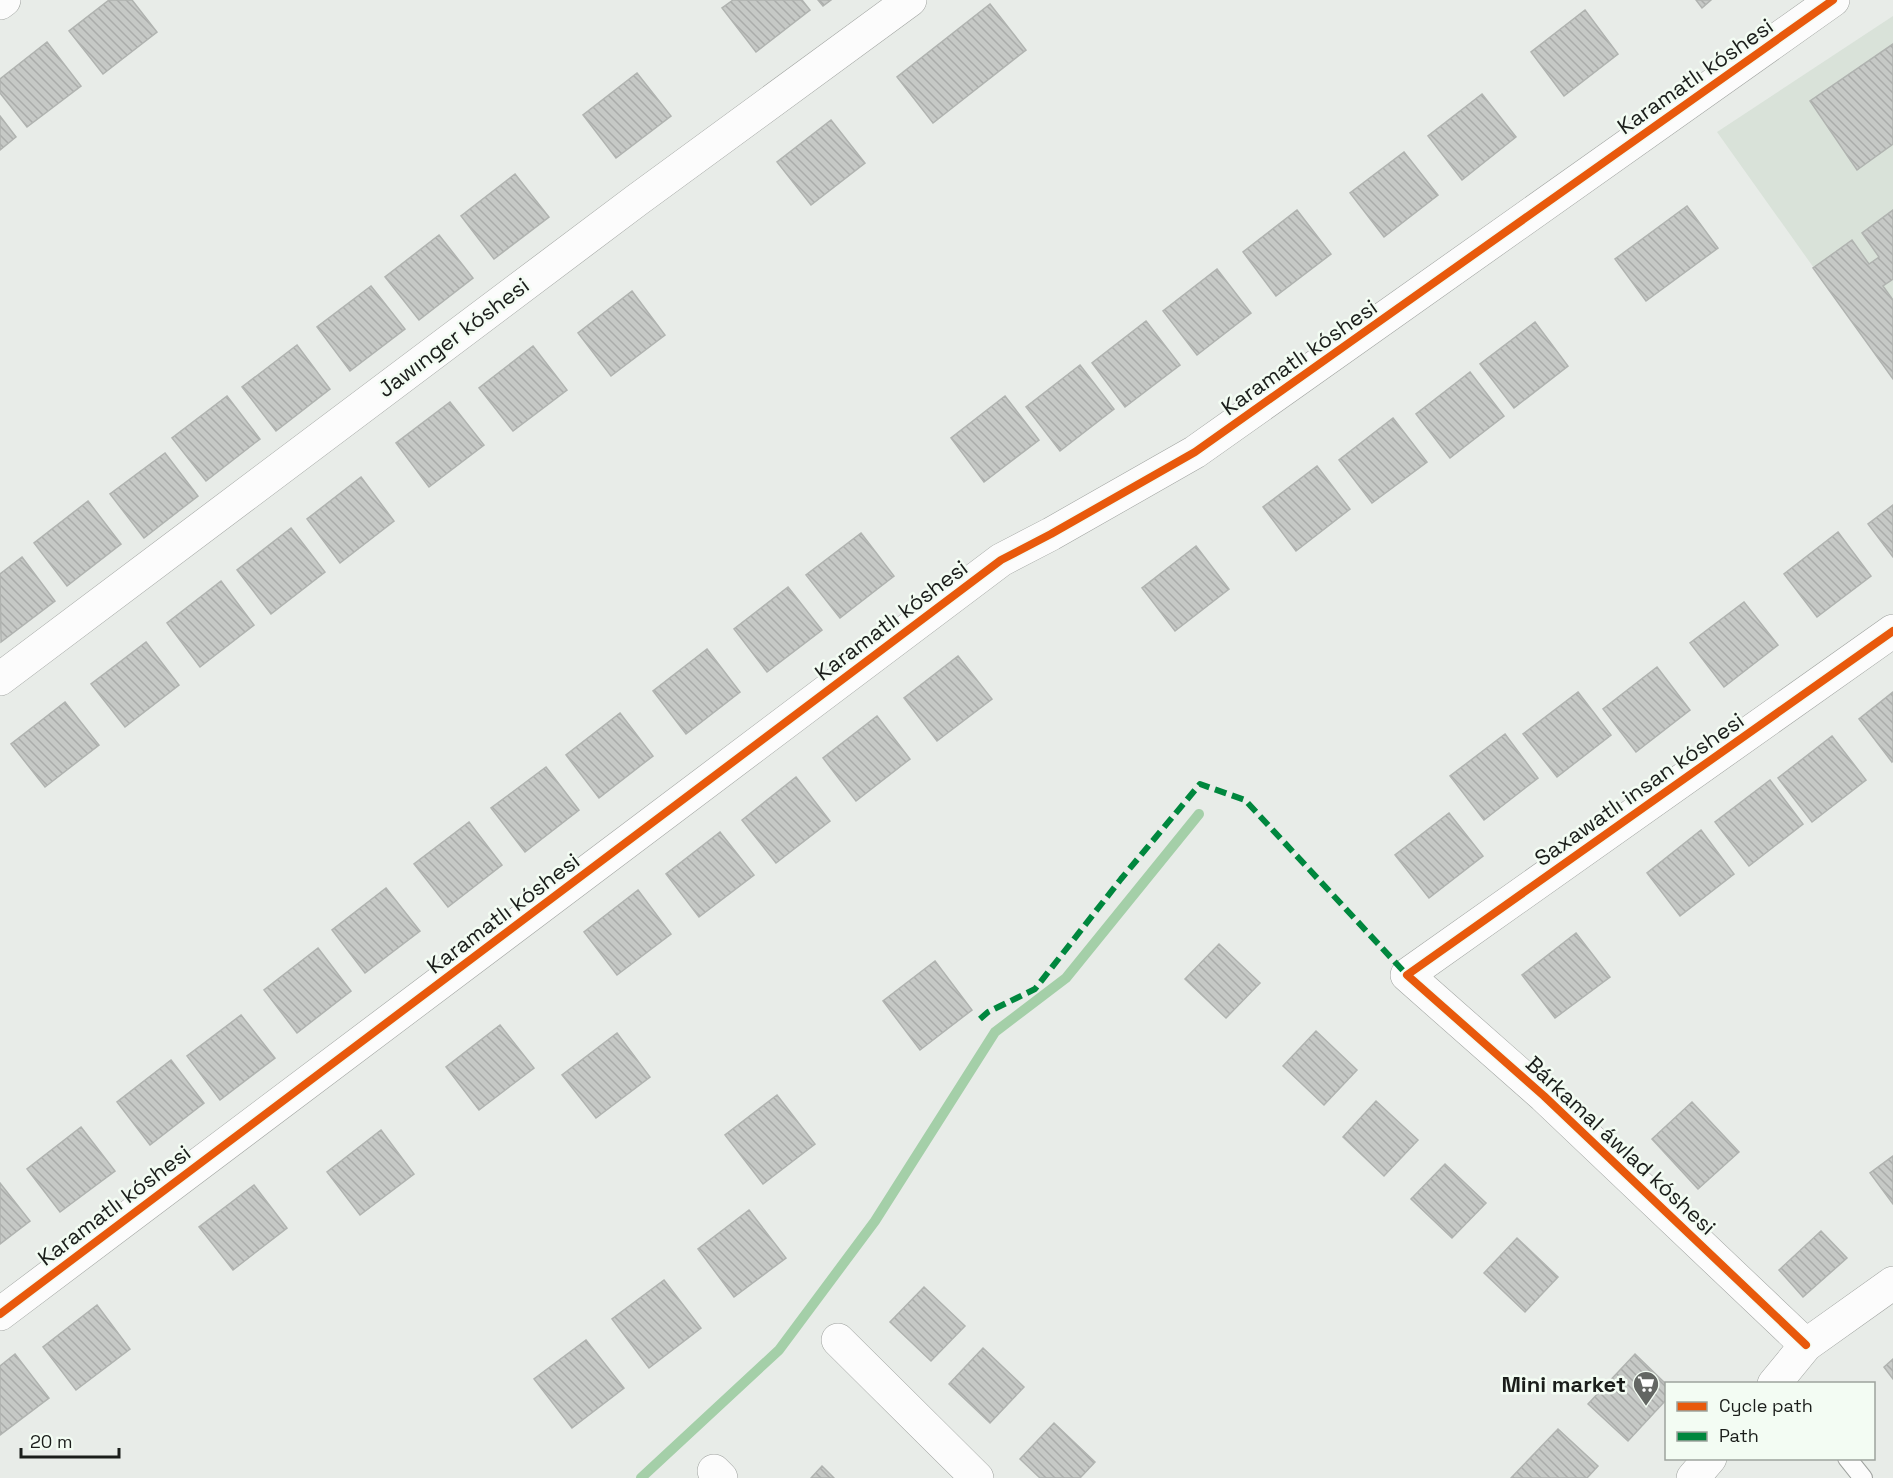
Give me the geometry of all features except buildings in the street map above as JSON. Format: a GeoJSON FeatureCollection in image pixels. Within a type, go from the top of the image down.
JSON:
{"type":"FeatureCollection","features":[{"type":"Feature","properties":{"kind":"street"},"geometry":{"type":"LineString","coordinates":[[0,3],[4,0]]}},
{"type":"Feature","properties":{"kind":"street","name":"Jawınger kóshesi"},"geometry":{"type":"LineString","coordinates":[[0,679],[627,207],[910,0]]}},
{"type":"Feature","properties":{"kind":"street","name":"Karamatlı kóshesi"},"geometry":{"type":"LineString","coordinates":[[0,1314],[1001,560],[1195,452],[1833,0]]}},
{"type":"Feature","properties":{"kind":"street","name":"Saxawatlı insan kóshesi"},"geometry":{"type":"LineString","coordinates":[[1407,975],[1893,631]]}},
{"type":"Feature","properties":{"kind":"street","name":"Bárkamal áwlad kóshesi"},"geometry":{"type":"LineString","coordinates":[[1407,975],[1544,1096],[1806,1345]]}},
{"type":"Feature","properties":{"kind":"street"},"geometry":{"type":"LineString","coordinates":[[1779,1382],[1806,1345],[1893,1283]]}},
{"type":"Feature","properties":{"kind":"street"},"geometry":{"type":"LineString","coordinates":[[838,1340],[977,1478]]}},
{"type":"Feature","properties":{"kind":"street"},"geometry":{"type":"LineString","coordinates":[[1693,1478],[1708,1460]]}},
{"type":"Feature","properties":{"kind":"lane"},"geometry":{"type":"LineString","coordinates":[[1849,1460],[1863,1478]]}},
{"type":"Feature","properties":{"kind":"shaded area"},"geometry":{"type":"Polygon","coordinates":[[[1893,16],[1893,379],[1717,132],[1893,16]]]}},
{"type":"Feature","properties":{"kind":"waterway"},"geometry":{"type":"LineString","coordinates":[[641,1478],[779,1350],[875,1221],[995,1032],[1066,978],[1199,814]]}},
{"type":"Feature","properties":{"kind":"marked path"},"geometry":{"type":"LineString","coordinates":[[980,1019],[988,1012],[1035,989],[1121,879],[1200,784],[1245,800],[1407,975]]}},
{"type":"Feature","properties":{"kind":"cycle path"},"geometry":{"type":"LineString","coordinates":[[0,1314],[1001,560],[1195,452],[1833,0]]}},
{"type":"Feature","properties":{"kind":"cycle path"},"geometry":{"type":"LineString","coordinates":[[1806,1345],[1544,1096],[1407,975],[1893,631]]}},
{"type":"Feature","properties":{"kind":"place","name":"Mini market"},"geometry":{"type":"Point","coordinates":[1646,1407]}}]}
